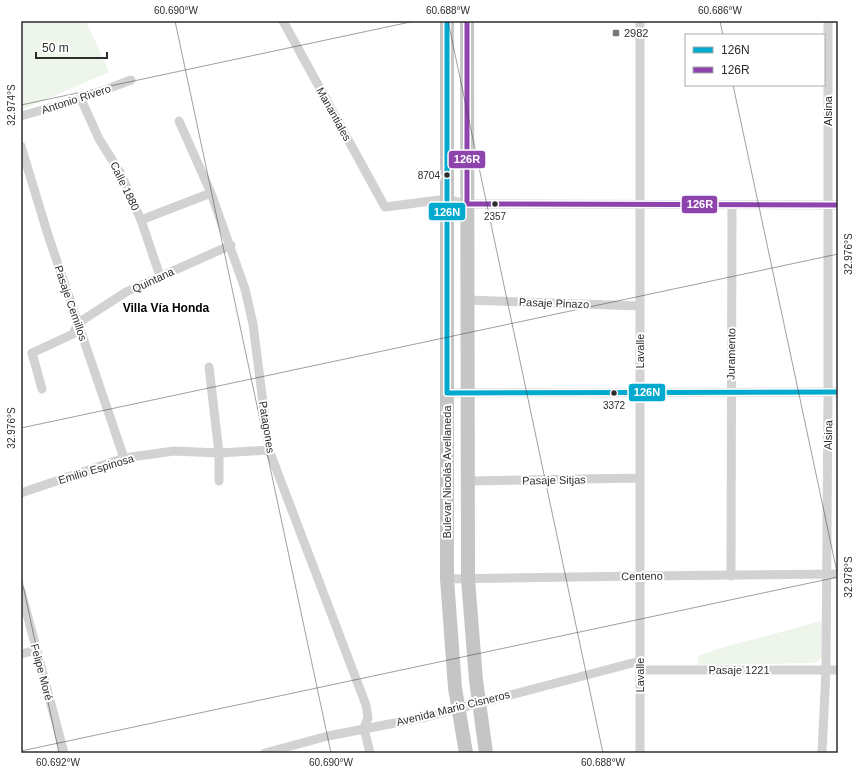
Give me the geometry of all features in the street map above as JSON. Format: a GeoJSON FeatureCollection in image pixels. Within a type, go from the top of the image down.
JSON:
{"type":"FeatureCollection","features":[{"type":"Feature","properties":{"kind":"main road","name":"Bulevar Nicolás Avellaneda"},"geometry":{"type":"LineString","coordinates":[[447,21],[447,580],[458,708],[466,753]]}},
{"type":"Feature","properties":{"kind":"main road","name":"Bulevar Nicolás Avellaneda"},"geometry":{"type":"LineString","coordinates":[[467,21],[468,580],[479,702],[486,753]]}},
{"type":"Feature","properties":{"kind":"street","name":"Manantiales"},"geometry":{"type":"LineString","coordinates":[[283,21],[385,207],[447,199]]}},
{"type":"Feature","properties":{"kind":"street","name":"Lavalle"},"geometry":{"type":"LineString","coordinates":[[640,21],[640,753]]}},
{"type":"Feature","properties":{"kind":"street","name":"Alsina"},"geometry":{"type":"LineString","coordinates":[[822,753],[826,670],[825,574],[828,392],[828,21]]}},
{"type":"Feature","properties":{"kind":"street","name":"Antonio Rivero"},"geometry":{"type":"LineString","coordinates":[[21,116],[81,99],[131,80]]}},
{"type":"Feature","properties":{"kind":"street","name":"Calle 1880"},"geometry":{"type":"LineString","coordinates":[[81,99],[99,139],[121,174],[141,220],[160,276]]}},
{"type":"Feature","properties":{"kind":"street","name":"Patagones"},"geometry":{"type":"LineString","coordinates":[[179,121],[211,193],[231,245],[245,289],[253,324],[269,450],[366,705],[368,718],[364,728]]}},
{"type":"Feature","properties":{"kind":"street","name":"Pasaje Cemillos"},"geometry":{"type":"LineString","coordinates":[[21,146],[48,234],[124,458]]}},
{"type":"Feature","properties":{"kind":"street"},"geometry":{"type":"LineString","coordinates":[[141,220],[211,193]]}},
{"type":"Feature","properties":{"kind":"street"},"geometry":{"type":"LineString","coordinates":[[447,199],[467,204],[838,205]]}},
{"type":"Feature","properties":{"kind":"street","name":"Juramento"},"geometry":{"type":"LineString","coordinates":[[731,576],[732,205]]}},
{"type":"Feature","properties":{"kind":"street","name":"Quintana"},"geometry":{"type":"LineString","coordinates":[[42,389],[32,353],[73,334],[78,323],[126,292],[231,245]]}},
{"type":"Feature","properties":{"kind":"street","name":"Pasaje Pinazo"},"geometry":{"type":"LineString","coordinates":[[468,300],[640,306]]}},
{"type":"Feature","properties":{"kind":"street"},"geometry":{"type":"LineString","coordinates":[[209,367],[219,453],[219,480]]}},
{"type":"Feature","properties":{"kind":"street"},"geometry":{"type":"LineString","coordinates":[[447,393],[838,392]]}},
{"type":"Feature","properties":{"kind":"street","name":"Emilio Espinosa"},"geometry":{"type":"LineString","coordinates":[[21,493],[124,458],[174,452],[219,453],[269,450]]}},
{"type":"Feature","properties":{"kind":"street","name":"Pasaje Sitjas"},"geometry":{"type":"LineString","coordinates":[[468,482],[640,478]]}},
{"type":"Feature","properties":{"kind":"street","name":"Centeno"},"geometry":{"type":"LineString","coordinates":[[447,580],[838,574]]}},
{"type":"Feature","properties":{"kind":"street","name":"Felipe Moré"},"geometry":{"type":"LineString","coordinates":[[21,591],[64,753]]}},
{"type":"Feature","properties":{"kind":"street"},"geometry":{"type":"LineString","coordinates":[[21,654],[36,650]]}},
{"type":"Feature","properties":{"kind":"street","name":"Avenida Mario Cisneros"},"geometry":{"type":"LineString","coordinates":[[266,753],[328,736],[426,717],[640,661]]}},
{"type":"Feature","properties":{"kind":"street","name":"Pasaje 1221"},"geometry":{"type":"LineString","coordinates":[[640,670],[838,670]]}},
{"type":"Feature","properties":{"kind":"street"},"geometry":{"type":"LineString","coordinates":[[364,728],[370,753]]}},
{"type":"Feature","properties":{"kind":"shaded area"},"geometry":{"type":"Polygon","coordinates":[[[21,21],[86,21],[109,72],[21,110],[21,21]]]}},
{"type":"Feature","properties":{"kind":"shaded area"},"geometry":{"type":"Polygon","coordinates":[[[822,621],[822,657],[815,663],[698,665],[698,656],[724,647],[822,621]]]}},
{"type":"Feature","properties":{"kind":"transit line","name":"126N"},"geometry":{"type":"LineString","coordinates":[[447,21],[447,393],[838,392]]}},
{"type":"Feature","properties":{"kind":"transit line","name":"126R"},"geometry":{"type":"LineString","coordinates":[[467,21],[467,204],[838,205]]}},
{"type":"Feature","properties":{"kind":"place","name":"2982"},"geometry":{"type":"Point","coordinates":[616,33]}},
{"type":"Feature","properties":{"kind":"place","name":"8704"},"geometry":{"type":"Point","coordinates":[447,175]}},
{"type":"Feature","properties":{"kind":"place","name":"2357"},"geometry":{"type":"Point","coordinates":[495,204]}},
{"type":"Feature","properties":{"kind":"place","name":"3372"},"geometry":{"type":"Point","coordinates":[614,393]}},
{"type":"Feature","properties":{"kind":"district","name":"Villa Vía Honda"},"geometry":{"type":"Point","coordinates":[166,308]}}]}
